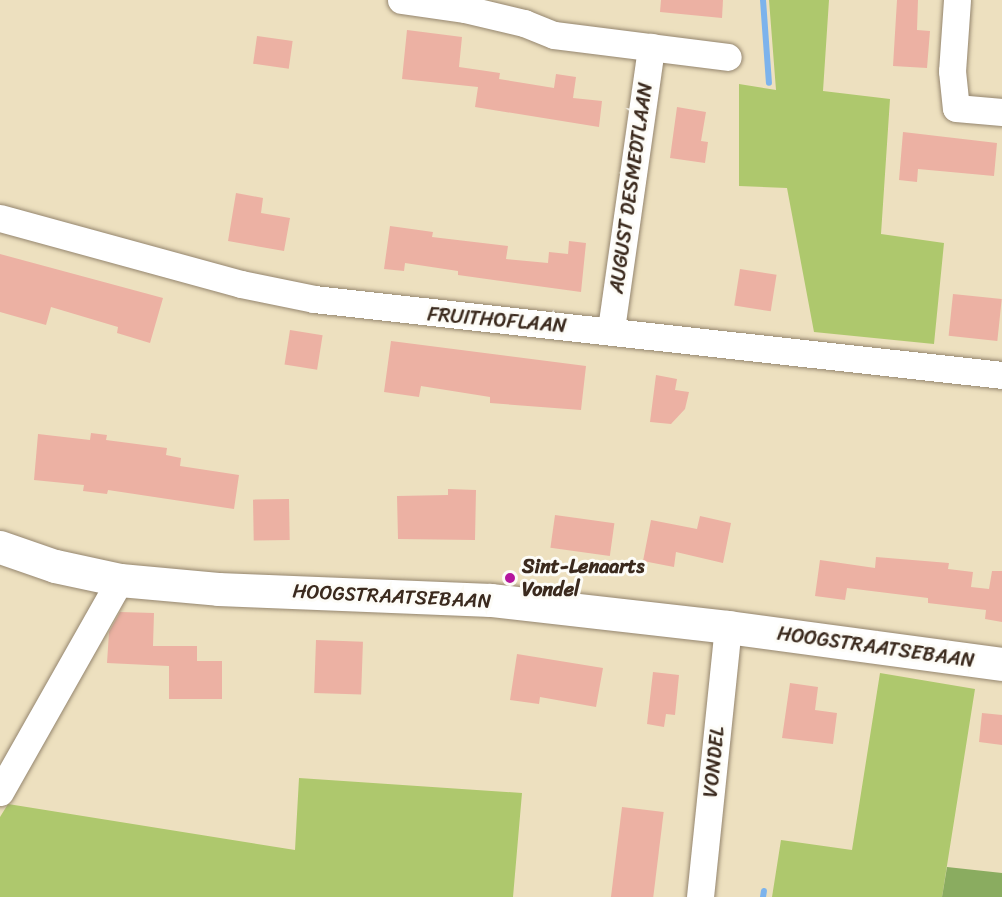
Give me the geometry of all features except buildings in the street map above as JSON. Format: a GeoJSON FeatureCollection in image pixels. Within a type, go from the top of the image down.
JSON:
{"type":"FeatureCollection","features":[{"type":"Feature","properties":{"kind":"main road","name":"HOOGSTRAATSEBAAN"},"geometry":{"type":"LineString","coordinates":[[0,547],[55,566],[120,580],[218,589],[491,600],[728,627],[1002,664]]}},
{"type":"Feature","properties":{"kind":"street"},"geometry":{"type":"LineString","coordinates":[[401,0],[465,9],[525,11],[554,35],[728,57]]}},
{"type":"Feature","properties":{"kind":"street"},"geometry":{"type":"LineString","coordinates":[[957,0],[952,72],[956,108],[1002,112]]}},
{"type":"Feature","properties":{"kind":"street","name":"AUGUST DESMEDTLAAN"},"geometry":{"type":"LineString","coordinates":[[611,329],[651,47]]}},
{"type":"Feature","properties":{"kind":"street","name":"FRUITHOFLAAN"},"geometry":{"type":"LineString","coordinates":[[0,218],[241,284],[314,299],[418,313],[611,329],[1002,375]]}},
{"type":"Feature","properties":{"kind":"street"},"geometry":{"type":"LineString","coordinates":[[0,792],[120,580]]}},
{"type":"Feature","properties":{"kind":"street","name":"VONDEL"},"geometry":{"type":"LineString","coordinates":[[700,897],[728,627]]}},
{"type":"Feature","properties":{"kind":"green space"},"geometry":{"type":"Polygon","coordinates":[[[769,0],[829,0],[823,91],[890,99],[881,234],[944,243],[934,344],[814,332],[787,188],[739,186],[739,84],[776,90],[769,0]]]}},
{"type":"Feature","properties":{"kind":"green space"},"geometry":{"type":"Polygon","coordinates":[[[880,673],[975,689],[942,897],[772,897],[781,840],[852,850],[880,673]]]}},
{"type":"Feature","properties":{"kind":"green space"},"geometry":{"type":"Polygon","coordinates":[[[299,778],[522,793],[513,897],[0,897],[0,817],[8,804],[295,850],[299,778]]]}},
{"type":"Feature","properties":{"kind":"green space"},"geometry":{"type":"Polygon","coordinates":[[[947,867],[1002,873],[1002,897],[942,897],[947,867]]]}},
{"type":"Feature","properties":{"kind":"waterway"},"geometry":{"type":"LineString","coordinates":[[763,0],[769,83]]}},
{"type":"Feature","properties":{"kind":"waterway"},"geometry":{"type":"LineString","coordinates":[[763,897],[764,891]]}},
{"type":"Feature","properties":{"kind":"place","name":"Sint-Lenaarts Vondel"},"geometry":{"type":"Point","coordinates":[510,578]}}]}
